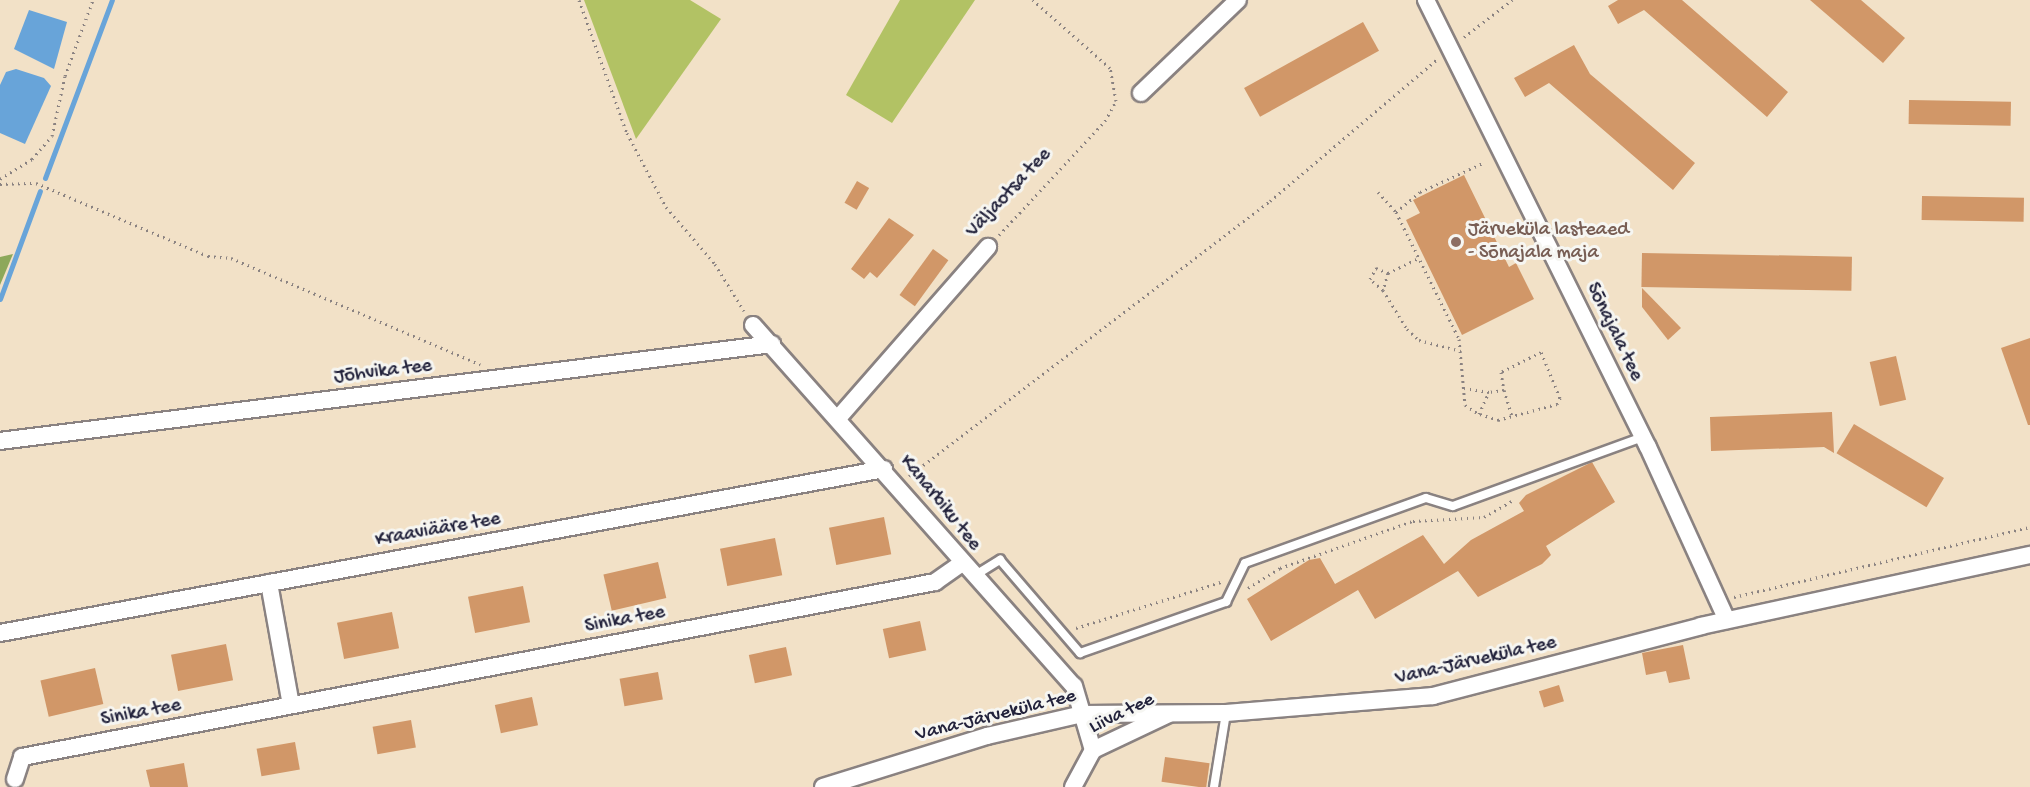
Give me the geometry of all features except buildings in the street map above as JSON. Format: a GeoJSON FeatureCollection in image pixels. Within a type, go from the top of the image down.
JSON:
{"type":"FeatureCollection","features":[{"type":"Feature","properties":{"kind":"street"},"geometry":{"type":"LineString","coordinates":[[1141,93],[1238,0]]}},
{"type":"Feature","properties":{"kind":"street","name":"Sõnajala tee"},"geometry":{"type":"LineString","coordinates":[[1426,0],[1643,436],[1721,601],[1727,620]]}},
{"type":"Feature","properties":{"kind":"street","name":"Väljaotsa tee"},"geometry":{"type":"LineString","coordinates":[[840,417],[988,247]]}},
{"type":"Feature","properties":{"kind":"street","name":"Kanarbiku tee"},"geometry":{"type":"LineString","coordinates":[[753,325],[840,417],[899,485],[961,564],[1074,686],[1093,750]]}},
{"type":"Feature","properties":{"kind":"street","name":"Jõhvika tee"},"geometry":{"type":"LineString","coordinates":[[0,441],[772,344]]}},
{"type":"Feature","properties":{"kind":"street","name":"Kraaviääre tee"},"geometry":{"type":"LineString","coordinates":[[0,633],[884,469]]}},
{"type":"Feature","properties":{"kind":"street","name":"Vana-Järveküla tee"},"geometry":{"type":"LineString","coordinates":[[823,787],[987,736],[1082,714],[1226,713],[1433,696],[1727,620],[2030,555]]}},
{"type":"Feature","properties":{"kind":"street","name":"Sinika tee"},"geometry":{"type":"LineString","coordinates":[[15,779],[22,757],[935,582],[961,564]]}},
{"type":"Feature","properties":{"kind":"street"},"geometry":{"type":"LineString","coordinates":[[268,583],[291,705]]}},
{"type":"Feature","properties":{"kind":"street","name":"Liiva tee"},"geometry":{"type":"LineString","coordinates":[[1073,787],[1093,750],[1175,712]]}},
{"type":"Feature","properties":{"kind":"lane"},"geometry":{"type":"LineString","coordinates":[[974,576],[1000,560],[1080,653],[1226,602],[1245,563],[1426,498],[1453,506],[1643,436]]}},
{"type":"Feature","properties":{"kind":"lane"},"geometry":{"type":"LineString","coordinates":[[1214,787],[1226,713]]}},
{"type":"Feature","properties":{"kind":"path"},"geometry":{"type":"LineString","coordinates":[[0,179],[32,159],[52,136],[65,76],[93,0]]}},
{"type":"Feature","properties":{"kind":"path"},"geometry":{"type":"LineString","coordinates":[[579,0],[627,133],[666,207],[715,264],[753,325]]}},
{"type":"Feature","properties":{"kind":"path","name":"Väljaotsa tee"},"geometry":{"type":"LineString","coordinates":[[988,247],[1105,121],[1116,101],[1110,68],[1033,0]]}},
{"type":"Feature","properties":{"kind":"path"},"geometry":{"type":"LineString","coordinates":[[899,485],[1270,201],[1450,48],[1512,0]]}},
{"type":"Feature","properties":{"kind":"path"},"geometry":{"type":"LineString","coordinates":[[1396,212],[1420,192],[1483,163]]}},
{"type":"Feature","properties":{"kind":"path"},"geometry":{"type":"LineString","coordinates":[[0,184],[36,183],[208,256],[231,258],[474,357],[494,379]]}},
{"type":"Feature","properties":{"kind":"path"},"geometry":{"type":"LineString","coordinates":[[1378,192],[1396,212],[1461,351],[1466,405],[1488,420],[1512,416],[1557,404],[1560,398],[1541,352],[1501,372],[1512,416]]}},
{"type":"Feature","properties":{"kind":"path"},"geometry":{"type":"LineString","coordinates":[[1383,290],[1388,273],[1419,258]]}},
{"type":"Feature","properties":{"kind":"path"},"geometry":{"type":"LineString","coordinates":[[1388,273],[1376,268],[1372,273],[1373,286],[1383,290],[1419,340],[1461,351]]}},
{"type":"Feature","properties":{"kind":"path"},"geometry":{"type":"LineString","coordinates":[[1464,388],[1489,392],[1504,390]]}},
{"type":"Feature","properties":{"kind":"path"},"geometry":{"type":"LineString","coordinates":[[1479,414],[1489,392]]}},
{"type":"Feature","properties":{"kind":"path"},"geometry":{"type":"LineString","coordinates":[[1244,592],[1280,568],[1401,524],[1425,517],[1443,522],[1484,517],[1521,495]]}},
{"type":"Feature","properties":{"kind":"path"},"geometry":{"type":"LineString","coordinates":[[1721,601],[2030,527]]}},
{"type":"Feature","properties":{"kind":"path"},"geometry":{"type":"LineString","coordinates":[[1062,633],[1219,578],[1230,595]]}},
{"type":"Feature","properties":{"kind":"green space"},"geometry":{"type":"Polygon","coordinates":[[[584,0],[690,0],[721,19],[636,139],[584,0]]]}},
{"type":"Feature","properties":{"kind":"green space"},"geometry":{"type":"Polygon","coordinates":[[[900,0],[975,0],[892,123],[846,95],[900,0]]]}},
{"type":"Feature","properties":{"kind":"green space"},"geometry":{"type":"Polygon","coordinates":[[[13,254],[0,285],[0,257],[13,254]]]}},
{"type":"Feature","properties":{"kind":"water"},"geometry":{"type":"Polygon","coordinates":[[[29,10],[67,22],[54,69],[14,49],[29,10]]]}},
{"type":"Feature","properties":{"kind":"water"},"geometry":{"type":"Polygon","coordinates":[[[16,69],[44,78],[51,86],[25,144],[0,133],[0,85],[6,72],[16,69]]]}},
{"type":"Feature","properties":{"kind":"waterway"},"geometry":{"type":"LineString","coordinates":[[45,178],[112,0]]}},
{"type":"Feature","properties":{"kind":"waterway"},"geometry":{"type":"LineString","coordinates":[[0,299],[40,191]]}},
{"type":"Feature","properties":{"kind":"place","name":"Järveküla lasteaed - Sõnajala maja"},"geometry":{"type":"Point","coordinates":[1456,242]}}]}
